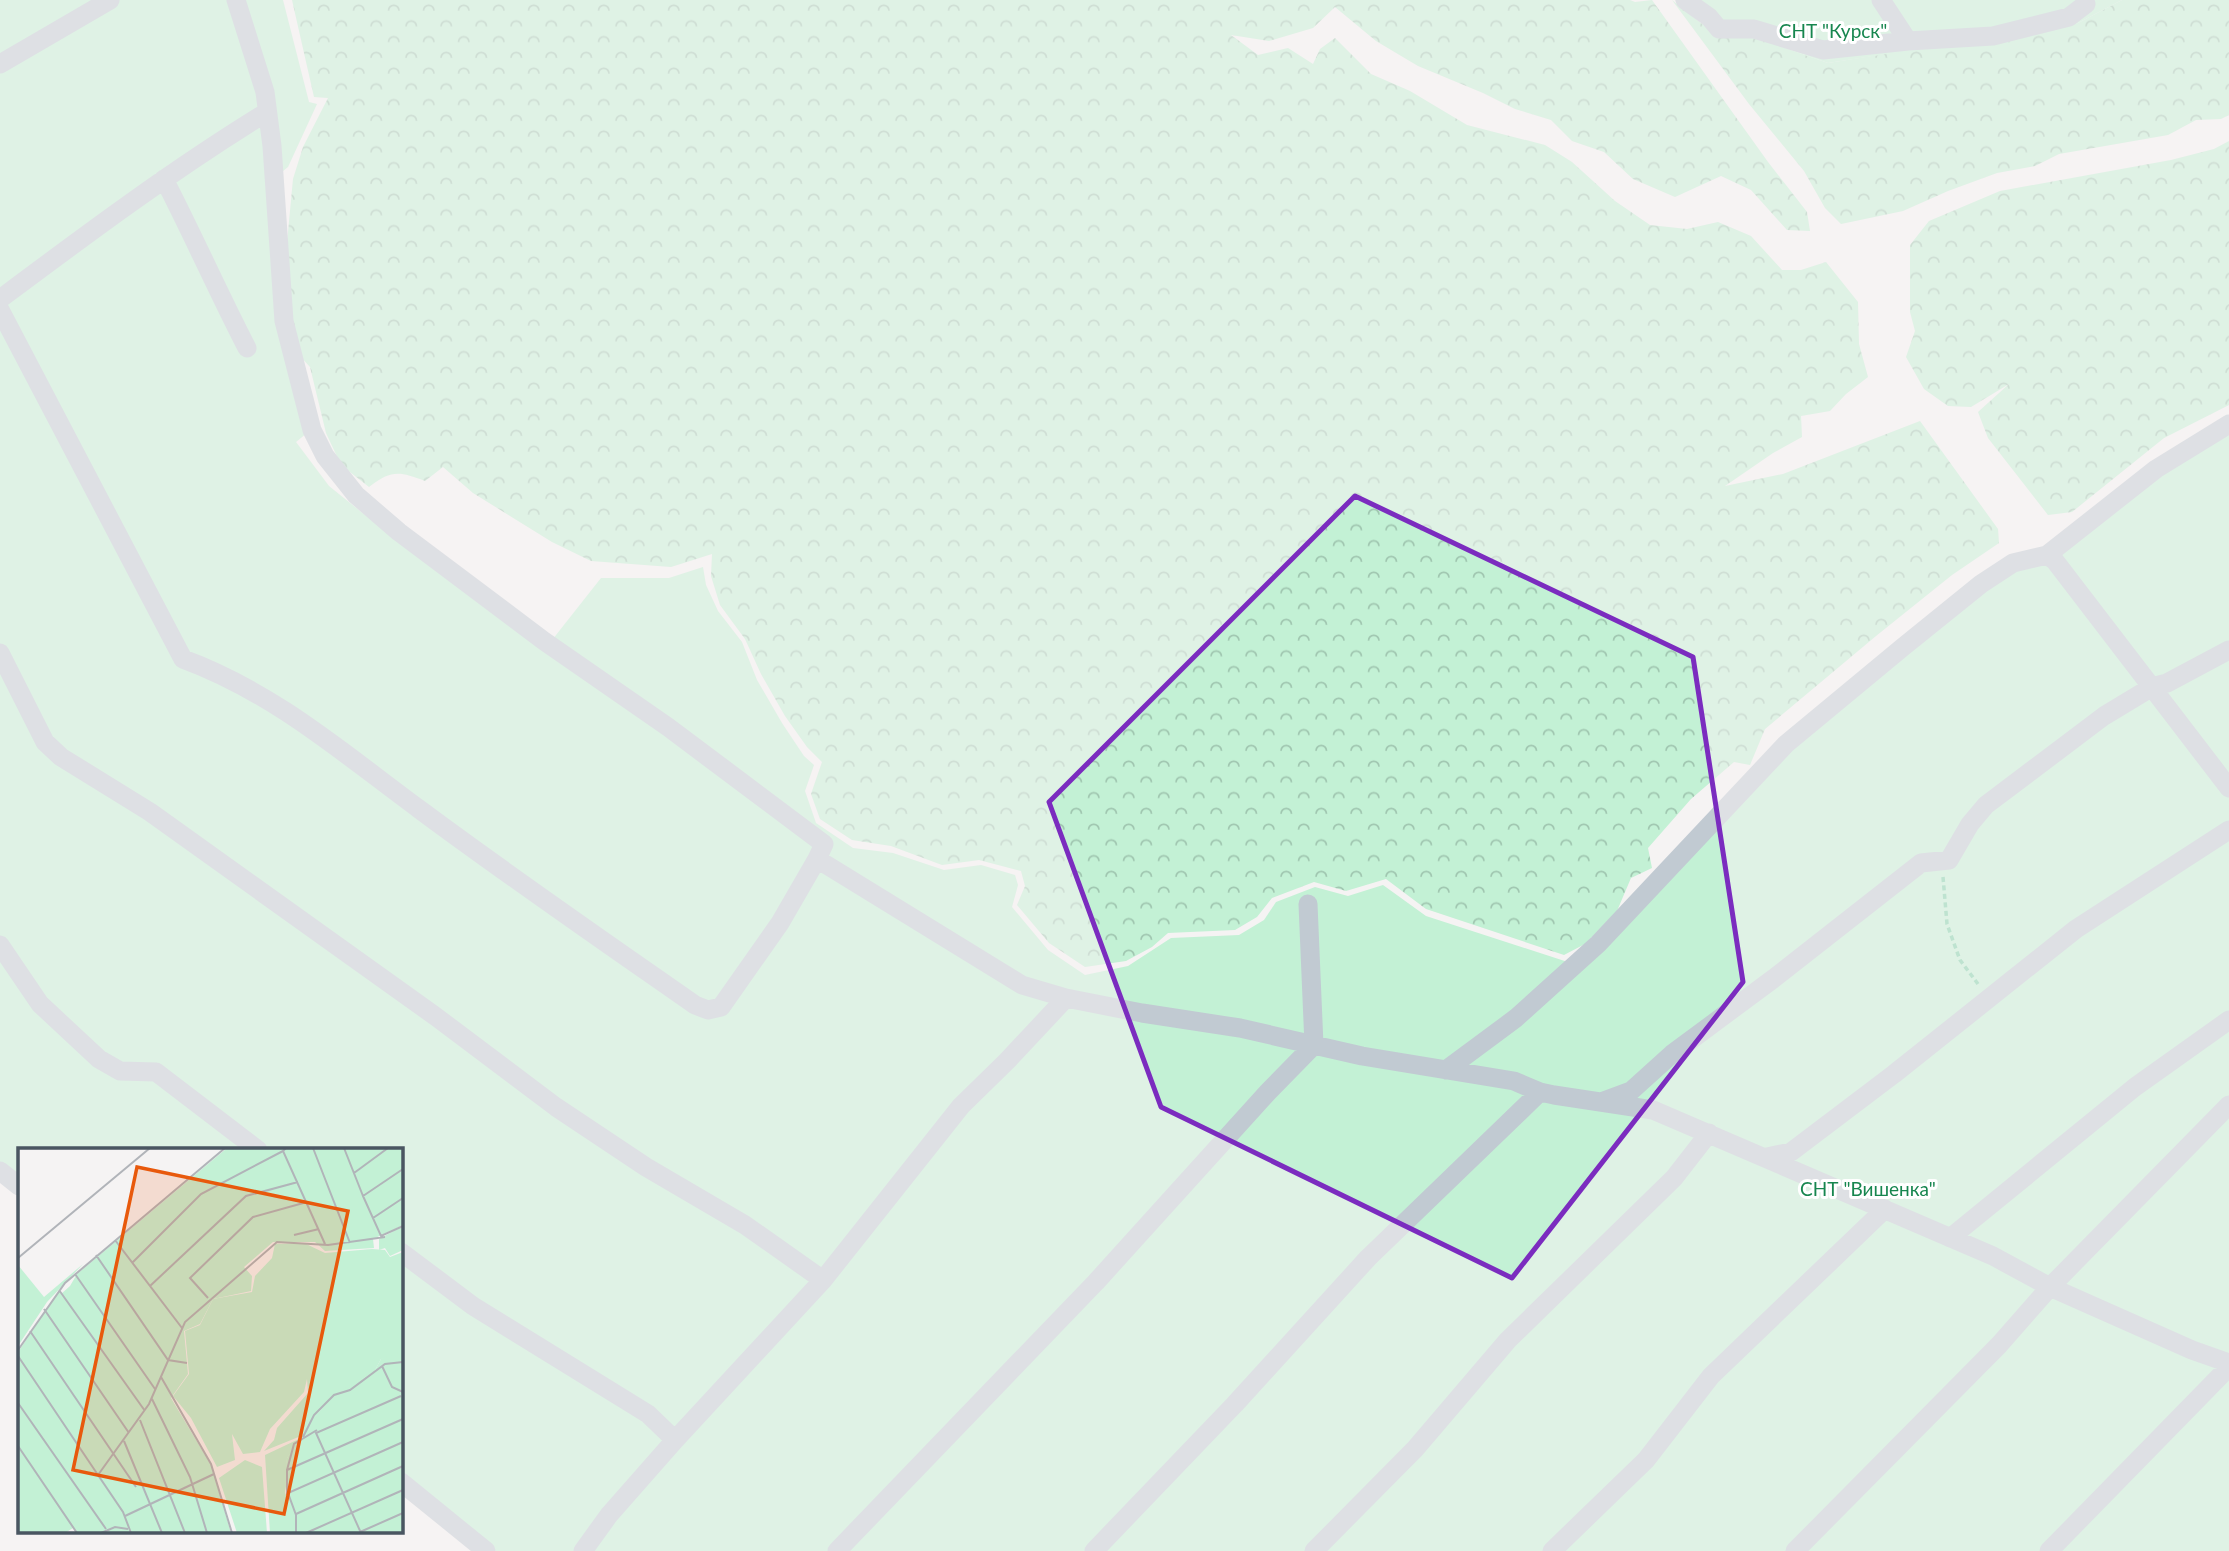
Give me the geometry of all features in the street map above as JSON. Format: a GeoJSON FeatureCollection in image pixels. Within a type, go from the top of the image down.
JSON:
{"type":"FeatureCollection","features":[{"type":"Feature","properties":{"kind":"street"},"geometry":{"type":"LineString","coordinates":[[0,64],[110,0]]}},
{"type":"Feature","properties":{"kind":"street"},"geometry":{"type":"LineString","coordinates":[[0,310],[183,659],[219,673],[307,724],[429,816],[695,1005],[708,1010],[721,1007],[780,923],[824,844],[668,727],[544,641],[400,532],[356,495],[325,456],[313,430],[284,321],[272,146],[265,92],[236,0]]}},
{"type":"Feature","properties":{"kind":"street"},"geometry":{"type":"LineString","coordinates":[[1685,0],[1709,17],[1719,29],[1754,29],[1823,50],[1993,36],[2069,17],[2085,1]]}},
{"type":"Feature","properties":{"kind":"street"},"geometry":{"type":"LineString","coordinates":[[1881,0],[1908,41]]}},
{"type":"Feature","properties":{"kind":"street"},"geometry":{"type":"LineString","coordinates":[[0,299],[164,179],[267,112]]}},
{"type":"Feature","properties":{"kind":"street"},"geometry":{"type":"LineString","coordinates":[[164,179],[247,348]]}},
{"type":"Feature","properties":{"kind":"street"},"geometry":{"type":"LineString","coordinates":[[1446,1070],[1516,1018],[1598,944],[1786,744],[1980,584],[2013,563],[2047,555],[2156,469],[2229,424]]}},
{"type":"Feature","properties":{"kind":"street"},"geometry":{"type":"LineString","coordinates":[[2047,555],[2055,561],[2093,608],[2229,788]]}},
{"type":"Feature","properties":{"kind":"street"},"geometry":{"type":"LineString","coordinates":[[1600,1102],[1632,1091],[1672,1054],[1921,863],[1949,860],[1970,824],[1986,805],[2104,716],[2152,687],[2167,683],[2229,650]]}},
{"type":"Feature","properties":{"kind":"street"},"geometry":{"type":"LineString","coordinates":[[0,653],[46,743],[61,757],[150,812],[435,1016],[556,1107],[646,1167],[745,1225],[823,1280]]}},
{"type":"Feature","properties":{"kind":"street"},"geometry":{"type":"LineString","coordinates":[[1766,1157],[1791,1152],[2076,929],[2229,830]]}},
{"type":"Feature","properties":{"kind":"street"},"geometry":{"type":"LineString","coordinates":[[817,859],[1022,985],[1066,998],[1240,1028],[1362,1056],[1514,1081],[1540,1092],[1653,1110],[1993,1256],[2050,1287],[2229,1365],[2049,1551]]}},
{"type":"Feature","properties":{"kind":"street"},"geometry":{"type":"LineString","coordinates":[[837,1551],[1096,1282],[1314,1045],[1308,904]]}},
{"type":"Feature","properties":{"kind":"street"},"geometry":{"type":"LineString","coordinates":[[0,945],[40,1004],[99,1059],[120,1071],[156,1072],[255,1148]]}},
{"type":"Feature","properties":{"kind":"street"},"geometry":{"type":"LineString","coordinates":[[583,1551],[609,1516],[675,1440],[823,1280],[961,1106],[1066,998]]}},
{"type":"Feature","properties":{"kind":"street"},"geometry":{"type":"LineString","coordinates":[[1950,1238],[2135,1087],[2229,1020]]}},
{"type":"Feature","properties":{"kind":"street"},"geometry":{"type":"LineString","coordinates":[[1094,1551],[1235,1404],[1368,1258],[1540,1092]]}},
{"type":"Feature","properties":{"kind":"street"},"geometry":{"type":"LineString","coordinates":[[1795,1551],[1999,1345],[2050,1287],[2229,1105]]}},
{"type":"Feature","properties":{"kind":"street"},"geometry":{"type":"LineString","coordinates":[[1314,1551],[1415,1449],[1508,1340],[1674,1178],[1709,1133]]}},
{"type":"Feature","properties":{"kind":"street"},"geometry":{"type":"LineString","coordinates":[[0,1171],[18,1185]]}},
{"type":"Feature","properties":{"kind":"street"},"geometry":{"type":"LineString","coordinates":[[1552,1551],[1646,1460],[1711,1376],[1885,1209]]}},
{"type":"Feature","properties":{"kind":"street"},"geometry":{"type":"LineString","coordinates":[[402,1253],[473,1306],[648,1414],[675,1440]]}},
{"type":"Feature","properties":{"kind":"street"},"geometry":{"type":"LineString","coordinates":[[402,1483],[486,1551]]}},
{"type":"Feature","properties":{"kind":"path"},"geometry":{"type":"LineString","coordinates":[[1949,860],[1942,871],[1947,924],[1960,960],[1978,984],[1984,1002]]}},
{"type":"Feature","properties":{"kind":"highlighted area"},"geometry":{"type":"Polygon","coordinates":[[[1355,496],[1693,657],[1743,982],[1512,1278],[1161,1107],[1049,802],[1355,496]]]}},
{"type":"Feature","properties":{"kind":"green space","name":"СНТ \"Вишенка\""},"geometry":{"type":"Polygon","coordinates":[[[0,0],[283,0],[309,102],[317,104],[288,167],[267,184],[307,433],[296,442],[329,486],[406,548],[545,649],[601,578],[669,578],[703,567],[706,585],[718,611],[742,642],[757,680],[782,723],[804,756],[814,765],[805,791],[816,823],[853,848],[893,853],[944,870],[981,865],[1015,875],[1018,885],[1012,907],[1048,950],[1085,975],[1128,966],[1171,938],[1239,935],[1264,920],[1276,902],[1315,887],[1348,896],[1383,885],[1426,916],[1580,966],[1798,740],[1992,583],[2159,472],[2229,431],[2229,1551],[496,1551],[402,1475],[402,1148],[18,1148],[18,1179],[0,1164],[0,0]]]}},
{"type":"Feature","properties":{"kind":"green space"},"geometry":{"type":"Polygon","coordinates":[[[292,0],[1652,0],[1807,212],[1810,231],[1787,230],[1751,190],[1721,176],[1675,197],[1633,179],[1604,152],[1572,141],[1551,120],[1515,109],[1418,66],[1376,41],[1335,7],[1313,28],[1269,41],[1231,35],[1258,55],[1288,48],[1313,64],[1320,49],[1335,38],[1371,74],[1410,91],[1467,125],[1545,145],[1572,162],[1615,201],[1650,225],[1687,229],[1718,222],[1751,236],[1782,270],[1801,270],[1826,262],[1858,302],[1859,344],[1868,377],[1830,411],[1801,416],[1802,437],[1725,486],[1783,474],[1920,421],[1998,529],[1999,543],[1952,575],[1765,729],[1750,765],[1734,762],[1691,799],[1648,848],[1652,868],[1631,878],[1617,911],[1585,944],[1564,955],[1426,909],[1386,879],[1346,891],[1314,882],[1272,898],[1257,917],[1235,930],[1168,933],[1152,947],[1126,961],[1085,967],[1049,943],[1017,905],[1025,886],[1021,871],[979,860],[942,865],[891,846],[852,840],[820,819],[811,794],[822,762],[807,747],[785,716],[745,639],[720,605],[711,576],[712,554],[671,567],[591,561],[552,542],[473,493],[443,467],[425,481],[396,474],[383,477],[369,487],[341,465],[326,433],[310,367],[299,355],[290,312],[285,264],[293,179],[303,147],[328,98],[314,97],[292,0]]]}},
{"type":"Feature","properties":{"kind":"green space"},"geometry":{"type":"Polygon","coordinates":[[[1672,0],[1720,38],[1757,38],[1828,63],[2078,23],[2122,0],[2229,0],[2229,115],[2221,119],[2196,120],[2168,135],[2059,154],[2035,166],[1997,173],[1903,211],[1841,224],[1825,208],[1804,171],[1749,104],[1672,0]]]}},
{"type":"Feature","properties":{"kind":"green space","name":"СНТ \"Курск\""},"geometry":{"type":"Polygon","coordinates":[[[1675,0],[2122,0],[2078,23],[1999,44],[1893,53],[1828,63],[1757,38],[1720,38],[1675,0]]]}},
{"type":"Feature","properties":{"kind":"green space"},"geometry":{"type":"Polygon","coordinates":[[[2229,141],[2229,405],[2164,438],[2072,512],[2048,515],[1988,438],[1978,412],[2009,384],[1971,407],[1948,406],[1924,389],[1906,357],[1915,331],[1910,312],[1910,245],[1929,221],[2000,191],[2171,160],[2214,149],[2229,141]]]}}]}
